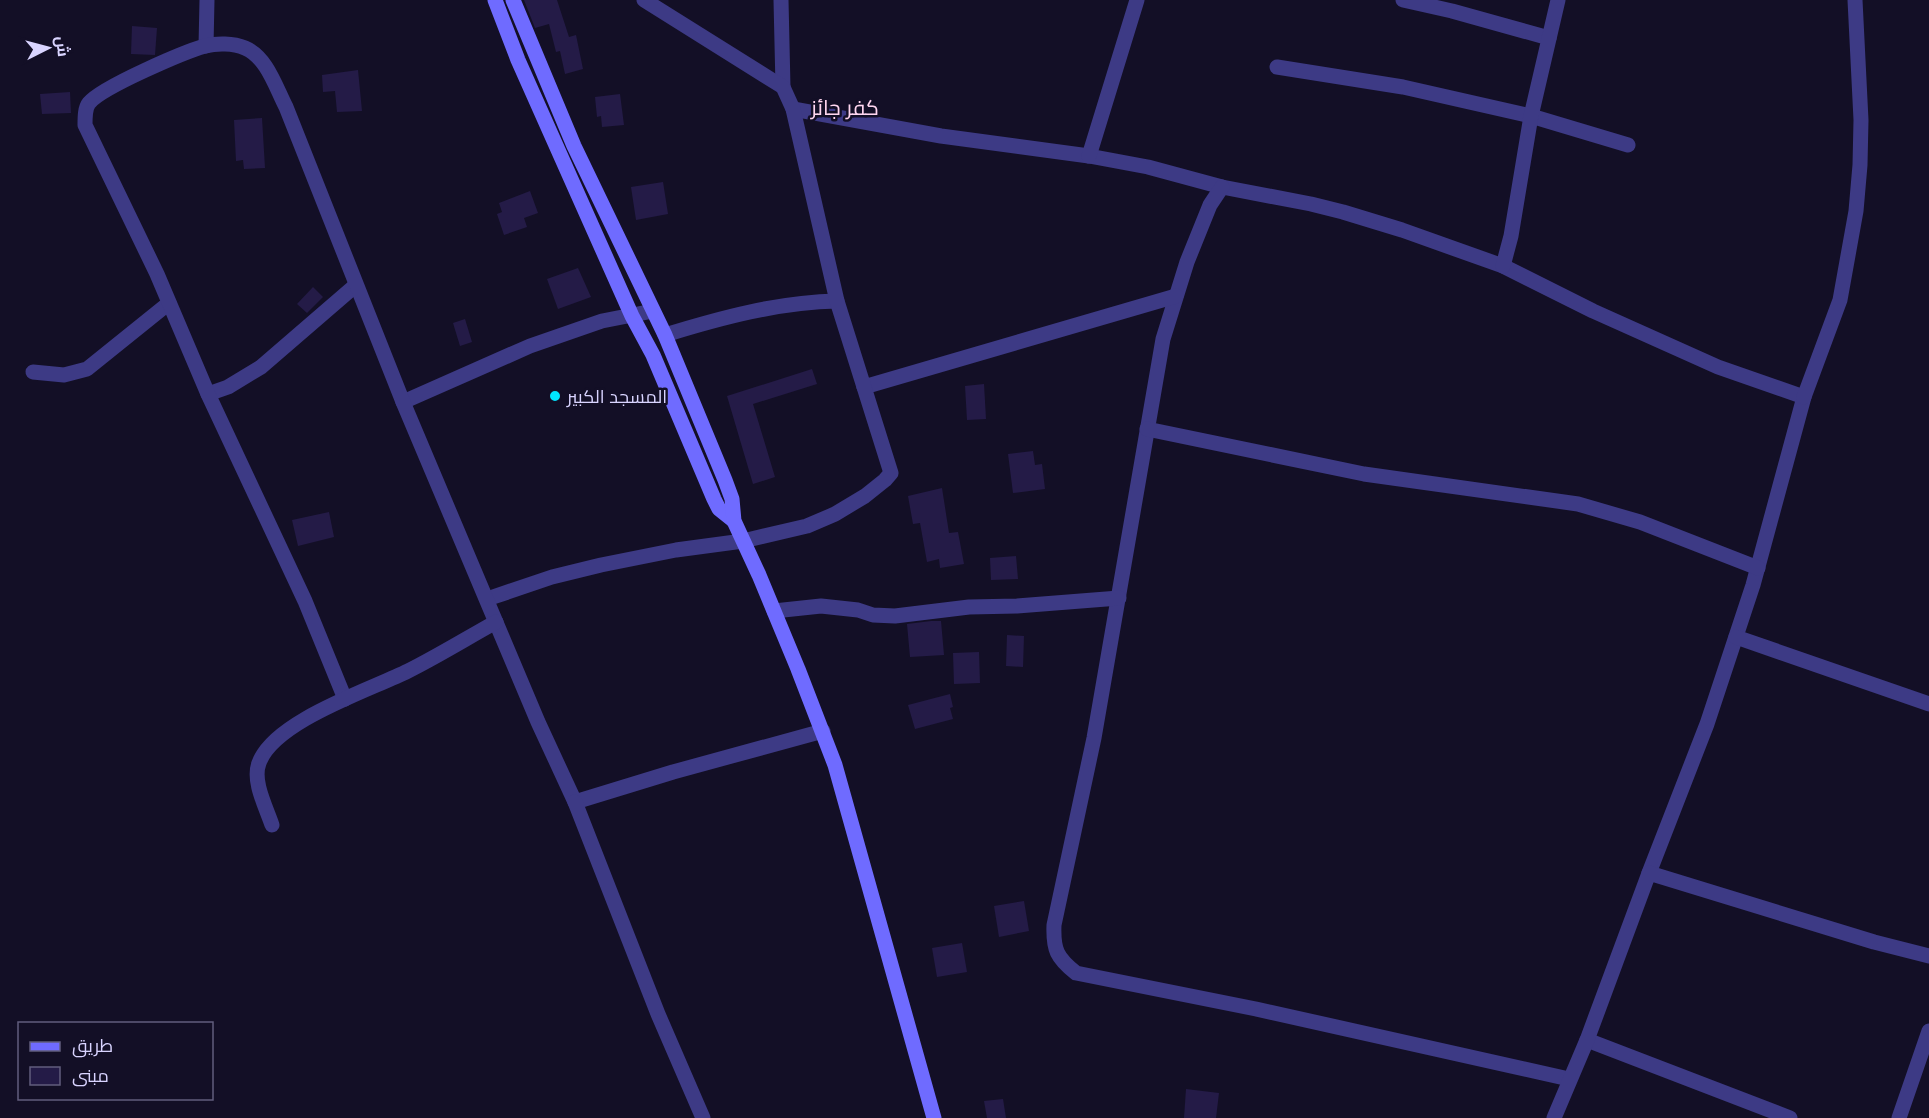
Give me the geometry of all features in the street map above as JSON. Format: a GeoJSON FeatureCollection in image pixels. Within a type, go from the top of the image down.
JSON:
{"type":"FeatureCollection","features":[{"type":"Feature","properties":{"kind":"street"},"geometry":{"type":"LineString","coordinates":[[206,46],[207,0]]}},
{"type":"Feature","properties":{"kind":"street"},"geometry":{"type":"LineString","coordinates":[[495,0],[518,60],[632,316],[653,355],[714,499],[719,509],[734,521]]}},
{"type":"Feature","properties":{"kind":"street"},"geometry":{"type":"LineString","coordinates":[[513,0],[574,146],[665,335],[725,480],[732,499],[734,521],[823,731],[862,858],[934,1118]]}},
{"type":"Feature","properties":{"kind":"street"},"geometry":{"type":"LineString","coordinates":[[645,0],[783,87]]}},
{"type":"Feature","properties":{"kind":"street"},"geometry":{"type":"LineString","coordinates":[[487,599],[552,577],[601,565],[676,550],[743,542],[807,526],[835,514],[865,496],[891,473],[837,301],[793,109],[783,87],[781,0]]}},
{"type":"Feature","properties":{"kind":"street"},"geometry":{"type":"LineString","coordinates":[[1089,156],[1137,0]]}},
{"type":"Feature","properties":{"kind":"street"},"geometry":{"type":"LineString","coordinates":[[1403,0],[1549,38]]}},
{"type":"Feature","properties":{"kind":"street"},"geometry":{"type":"LineString","coordinates":[[1503,266],[1511,236],[1531,116],[1558,0]]}},
{"type":"Feature","properties":{"kind":"street"},"geometry":{"type":"LineString","coordinates":[[1554,1118],[1587,1040],[1707,724],[1758,568],[1804,397],[1840,300],[1856,211],[1860,165],[1861,120],[1855,0]]}},
{"type":"Feature","properties":{"kind":"street"},"geometry":{"type":"LineString","coordinates":[[345,699],[305,602],[208,394],[157,274],[96,152],[85,124],[89,103],[101,94],[169,59],[206,46],[224,44],[248,49],[263,63],[290,117],[403,402],[538,722],[575,802],[658,1014],[703,1118]]}},
{"type":"Feature","properties":{"kind":"street"},"geometry":{"type":"LineString","coordinates":[[1277,67],[1403,87],[1531,116],[1628,145]]}},
{"type":"Feature","properties":{"kind":"street"},"geometry":{"type":"LineString","coordinates":[[793,109],[942,136],[1089,156],[1148,167],[1222,187],[1342,212],[1402,230],[1503,266],[1593,311],[1718,367],[1804,397]]}},
{"type":"Feature","properties":{"kind":"street"},"geometry":{"type":"LineString","coordinates":[[1222,187],[1202,223],[1176,296],[1159,356],[1094,738],[1053,925],[1054,947],[1065,964],[1076,972],[1256,1009],[1569,1079]]}},
{"type":"Feature","properties":{"kind":"street"},"geometry":{"type":"LineString","coordinates":[[208,394],[228,387],[261,367],[356,285]]}},
{"type":"Feature","properties":{"kind":"street"},"geometry":{"type":"LineString","coordinates":[[864,387],[1176,296]]}},
{"type":"Feature","properties":{"kind":"street"},"geometry":{"type":"LineString","coordinates":[[665,335],[776,307],[816,301],[837,301]]}},
{"type":"Feature","properties":{"kind":"street"},"geometry":{"type":"LineString","coordinates":[[33,372],[64,375],[87,369],[169,303]]}},
{"type":"Feature","properties":{"kind":"street"},"geometry":{"type":"LineString","coordinates":[[403,402],[530,346],[602,321],[653,311]]}},
{"type":"Feature","properties":{"kind":"street"},"geometry":{"type":"LineString","coordinates":[[1147,429],[1364,474],[1578,504],[1640,522],[1758,568]]}},
{"type":"Feature","properties":{"kind":"street"},"geometry":{"type":"LineString","coordinates":[[774,611],[821,606],[858,610],[873,615],[895,616],[969,607],[1017,606],[1119,598]]}},
{"type":"Feature","properties":{"kind":"street"},"geometry":{"type":"LineString","coordinates":[[272,825],[258,783],[257,771],[266,750],[274,742],[302,721],[409,670],[496,622]]}},
{"type":"Feature","properties":{"kind":"street"},"geometry":{"type":"LineString","coordinates":[[1736,638],[1929,704]]}},
{"type":"Feature","properties":{"kind":"street"},"geometry":{"type":"LineString","coordinates":[[575,802],[673,772],[823,731]]}},
{"type":"Feature","properties":{"kind":"street"},"geometry":{"type":"LineString","coordinates":[[1649,873],[1874,942],[1929,956]]}},
{"type":"Feature","properties":{"kind":"street"},"geometry":{"type":"LineString","coordinates":[[1899,1118],[1929,1031]]}},
{"type":"Feature","properties":{"kind":"street"},"geometry":{"type":"LineString","coordinates":[[1587,1040],[1790,1118]]}},
{"type":"Feature","properties":{"kind":"building"},"geometry":{"type":"Polygon","coordinates":[[[524,0],[557,0],[569,37],[576,35],[583,69],[565,74],[560,51],[556,52],[549,24],[535,28],[524,0]]]}},
{"type":"Feature","properties":{"kind":"building"},"geometry":{"type":"Polygon","coordinates":[[[132,26],[157,28],[155,55],[131,54],[132,26]]]}},
{"type":"Feature","properties":{"kind":"building"},"geometry":{"type":"Polygon","coordinates":[[[358,70],[362,111],[337,112],[335,91],[323,92],[322,75],[358,70]]]}},
{"type":"Feature","properties":{"kind":"building"},"geometry":{"type":"Polygon","coordinates":[[[70,92],[71,113],[42,114],[40,94],[70,92]]]}},
{"type":"Feature","properties":{"kind":"building"},"geometry":{"type":"Polygon","coordinates":[[[620,94],[624,125],[602,127],[601,116],[597,117],[595,97],[620,94]]]}},
{"type":"Feature","properties":{"kind":"building"},"geometry":{"type":"Polygon","coordinates":[[[262,118],[265,168],[244,169],[243,160],[236,161],[234,120],[262,118]]]}},
{"type":"Feature","properties":{"kind":"building"},"geometry":{"type":"Polygon","coordinates":[[[663,182],[668,214],[636,220],[631,187],[663,182]]]}},
{"type":"Feature","properties":{"kind":"building"},"geometry":{"type":"Polygon","coordinates":[[[530,191],[538,213],[524,218],[527,227],[504,235],[497,214],[502,212],[499,203],[530,191]]]}},
{"type":"Feature","properties":{"kind":"building"},"geometry":{"type":"Polygon","coordinates":[[[578,268],[591,297],[558,309],[547,279],[578,268]]]}},
{"type":"Feature","properties":{"kind":"building"},"geometry":{"type":"Polygon","coordinates":[[[313,287],[323,297],[307,313],[297,304],[313,287]]]}},
{"type":"Feature","properties":{"kind":"building"},"geometry":{"type":"Polygon","coordinates":[[[465,319],[472,342],[460,346],[453,323],[465,319]]]}},
{"type":"Feature","properties":{"kind":"building"},"geometry":{"type":"Polygon","coordinates":[[[812,369],[817,384],[753,404],[775,477],[753,484],[727,396],[812,369]]]}},
{"type":"Feature","properties":{"kind":"building"},"geometry":{"type":"Polygon","coordinates":[[[984,384],[986,419],[967,420],[965,386],[984,384]]]}},
{"type":"Feature","properties":{"kind":"building"},"geometry":{"type":"Polygon","coordinates":[[[1033,451],[1035,465],[1042,464],[1045,489],[1013,493],[1008,454],[1033,451]]]}},
{"type":"Feature","properties":{"kind":"building"},"geometry":{"type":"Polygon","coordinates":[[[942,488],[949,533],[958,532],[964,564],[940,568],[939,559],[927,562],[920,523],[913,524],[908,496],[942,488]]]}},
{"type":"Feature","properties":{"kind":"building"},"geometry":{"type":"Polygon","coordinates":[[[329,512],[334,537],[298,546],[292,520],[329,512]]]}},
{"type":"Feature","properties":{"kind":"building"},"geometry":{"type":"Polygon","coordinates":[[[1016,556],[1018,579],[991,580],[990,558],[1016,556]]]}},
{"type":"Feature","properties":{"kind":"building"},"geometry":{"type":"Polygon","coordinates":[[[941,621],[944,655],[910,657],[907,624],[941,621]]]}},
{"type":"Feature","properties":{"kind":"building"},"geometry":{"type":"Polygon","coordinates":[[[1007,635],[1024,636],[1023,667],[1006,666],[1007,635]]]}},
{"type":"Feature","properties":{"kind":"building"},"geometry":{"type":"Polygon","coordinates":[[[979,652],[980,683],[954,684],[953,653],[979,652]]]}},
{"type":"Feature","properties":{"kind":"building"},"geometry":{"type":"Polygon","coordinates":[[[950,694],[953,719],[915,729],[908,705],[950,694]]]}},
{"type":"Feature","properties":{"kind":"building"},"geometry":{"type":"Polygon","coordinates":[[[1024,901],[1029,931],[999,937],[994,906],[1024,901]]]}},
{"type":"Feature","properties":{"kind":"building"},"geometry":{"type":"Polygon","coordinates":[[[962,943],[967,972],[937,977],[932,948],[962,943]]]}},
{"type":"Feature","properties":{"kind":"building"},"geometry":{"type":"Polygon","coordinates":[[[1186,1089],[1219,1093],[1216,1118],[1184,1118],[1186,1089]]]}},
{"type":"Feature","properties":{"kind":"building"},"geometry":{"type":"Polygon","coordinates":[[[1003,1099],[1006,1118],[987,1118],[984,1101],[1003,1099]]]}},
{"type":"Feature","properties":{"kind":"place","name":"المسجد الكبير"},"geometry":{"type":"Point","coordinates":[555,396]}},
{"type":"Feature","properties":{"kind":"district","name":"كفر جائز"},"geometry":{"type":"Point","coordinates":[845,107]}}]}
